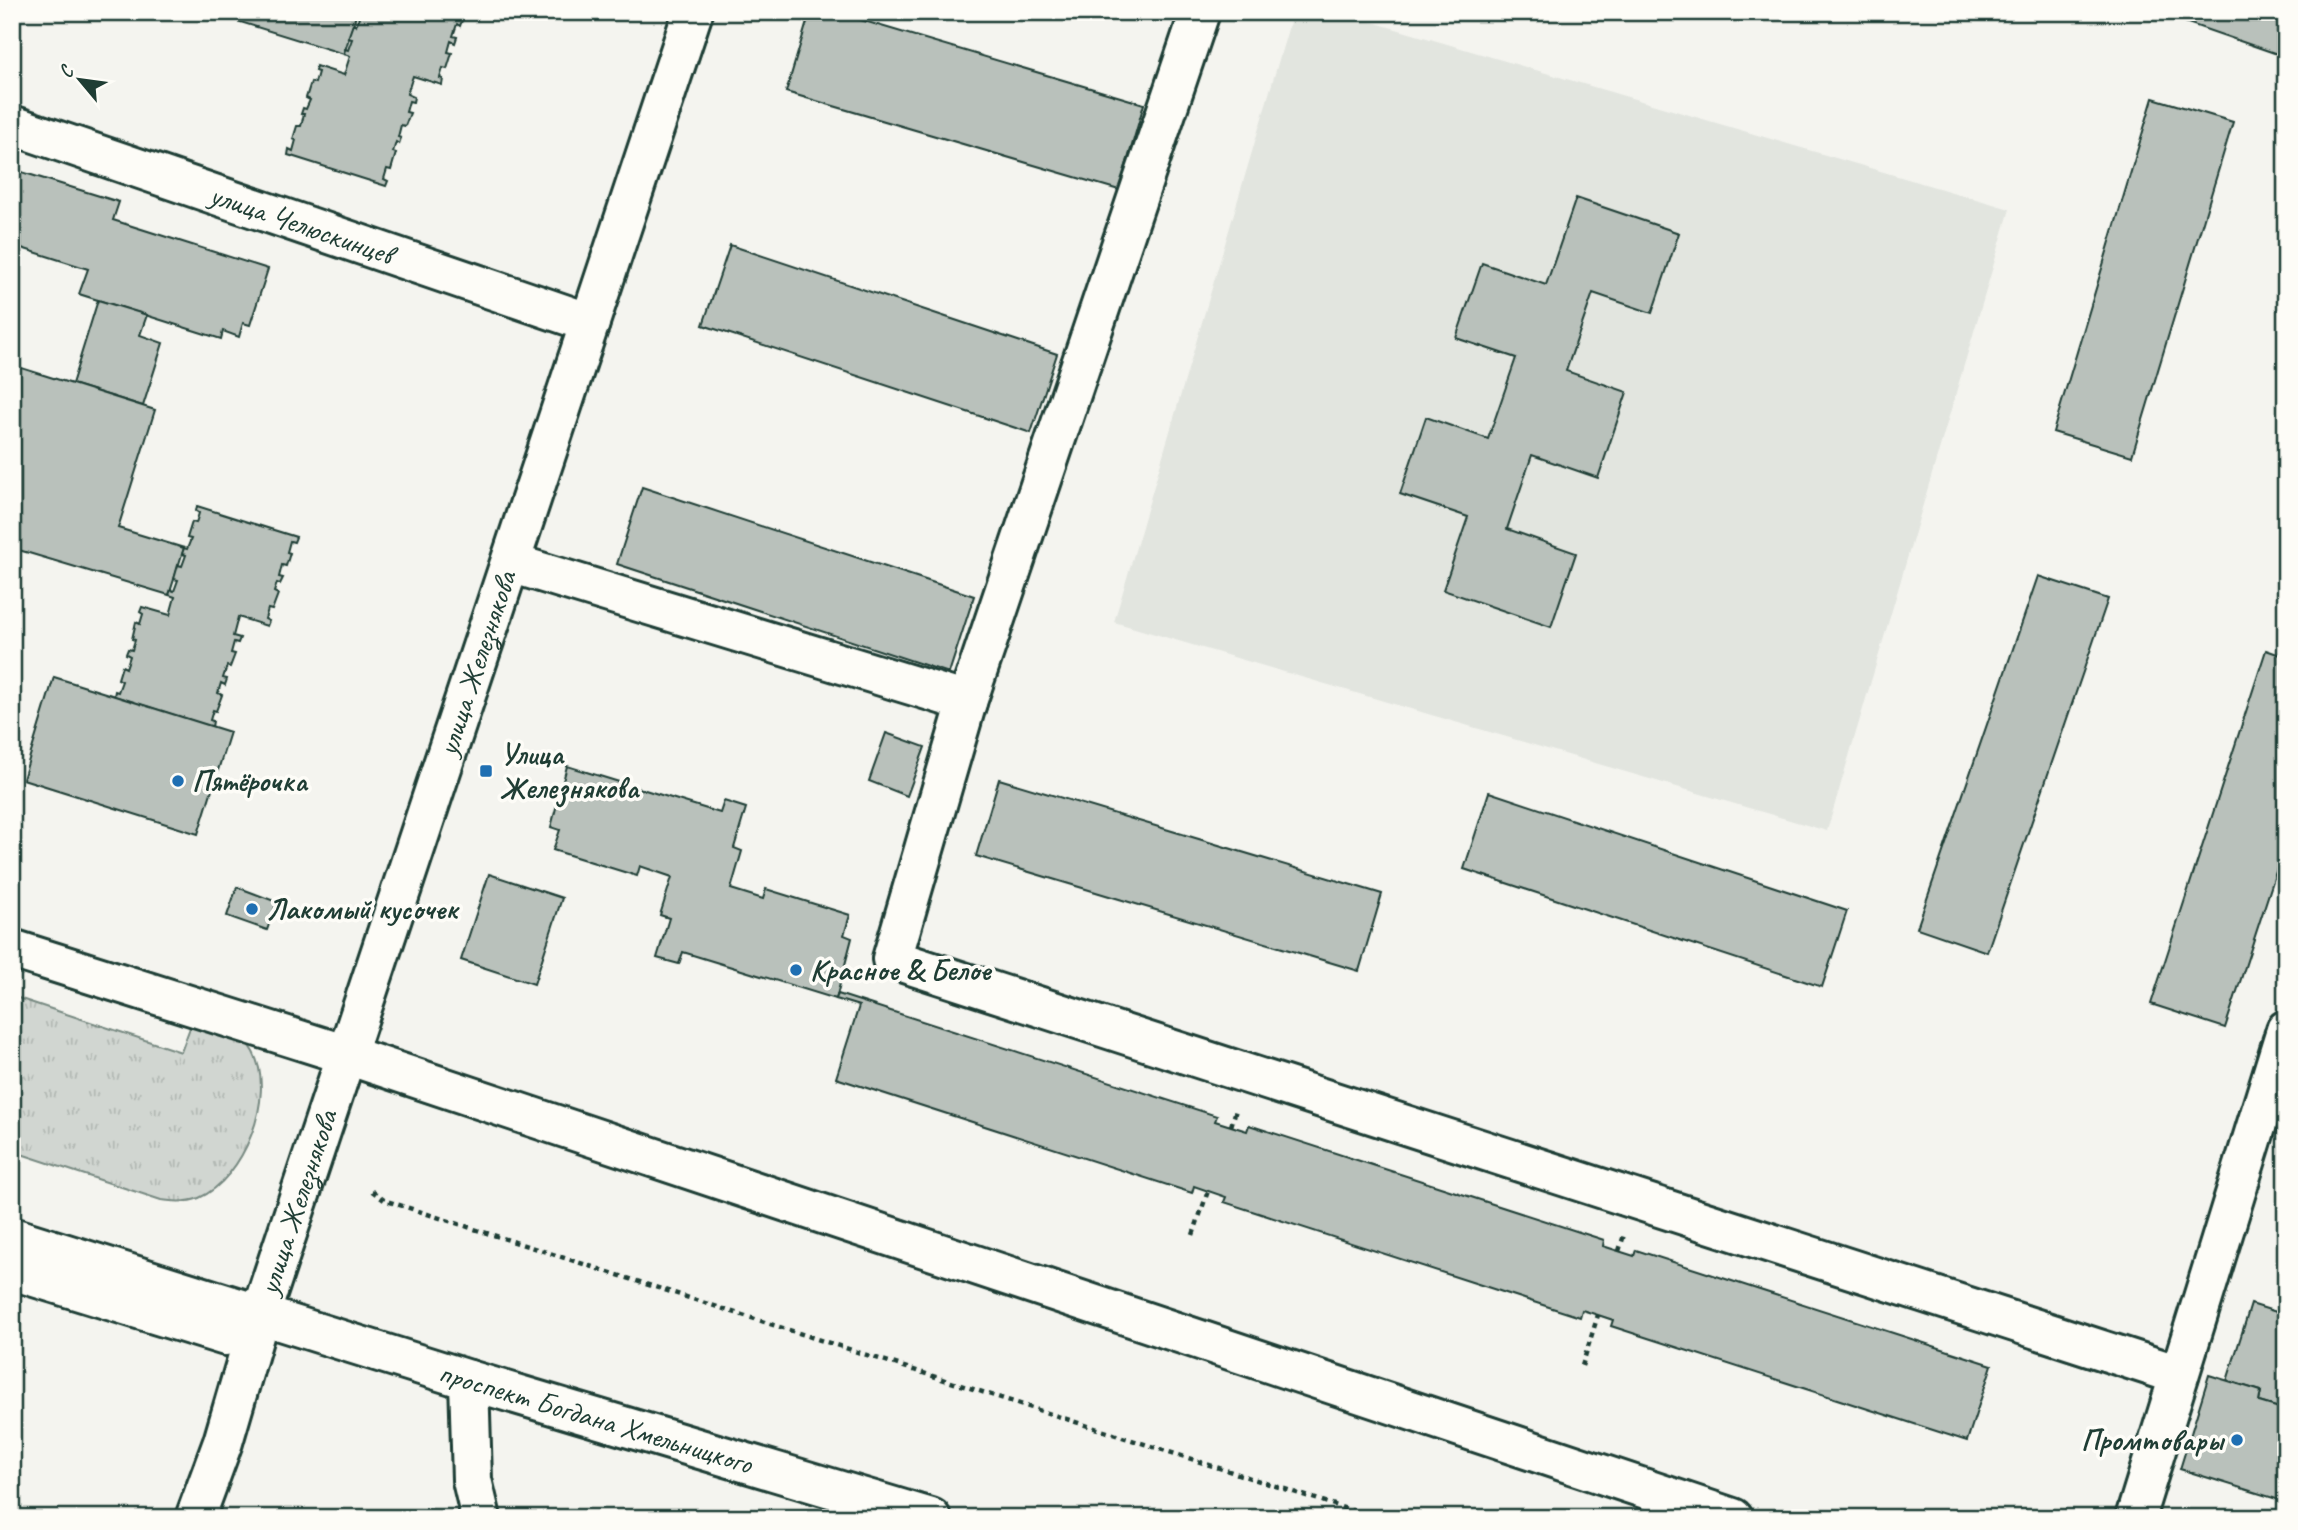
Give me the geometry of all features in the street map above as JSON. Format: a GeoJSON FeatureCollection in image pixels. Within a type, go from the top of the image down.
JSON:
{"type":"FeatureCollection","features":[{"type":"Feature","properties":{"kind":"street","name":"улица Железнякова"},"geometry":{"type":"LineString","coordinates":[[195,1518],[223,1441],[260,1315],[693,12]]}},
{"type":"Feature","properties":{"kind":"street"},"geometry":{"type":"LineString","coordinates":[[1200,12],[967,702],[892,960],[2179,1375]]}},
{"type":"Feature","properties":{"kind":"street","name":"улица Челюскинцев"},"geometry":{"type":"LineString","coordinates":[[12,125],[590,323]]}},
{"type":"Feature","properties":{"kind":"street"},"geometry":{"type":"LineString","coordinates":[[511,563],[967,702]]}},
{"type":"Feature","properties":{"kind":"street"},"geometry":{"type":"LineString","coordinates":[[12,949],[347,1055],[1732,1518]]}},
{"type":"Feature","properties":{"kind":"street"},"geometry":{"type":"LineString","coordinates":[[2135,1518],[2286,1030]]}},
{"type":"Feature","properties":{"kind":"street","name":"проспект Богдана Хмельницкого"},"geometry":{"type":"LineString","coordinates":[[12,1237],[887,1511],[931,1518]]}},
{"type":"Feature","properties":{"kind":"street"},"geometry":{"type":"LineString","coordinates":[[12,1270],[226,1336],[260,1315]]}},
{"type":"Feature","properties":{"kind":"street"},"geometry":{"type":"LineString","coordinates":[[469,1380],[472,1480],[481,1518]]}},
{"type":"Feature","properties":{"kind":"path"},"geometry":{"type":"LineString","coordinates":[[372,1191],[384,1200],[1375,1518]]}},
{"type":"Feature","properties":{"kind":"path"},"geometry":{"type":"LineString","coordinates":[[1193,1234],[1208,1191]]}},
{"type":"Feature","properties":{"kind":"path"},"geometry":{"type":"LineString","coordinates":[[1582,1366],[1598,1315]]}},
{"type":"Feature","properties":{"kind":"shaded area"},"geometry":{"type":"Polygon","coordinates":[[[1293,12],[1338,12],[2010,209],[1827,831],[1114,622],[1293,12]]]}},
{"type":"Feature","properties":{"kind":"green space"},"geometry":{"type":"Polygon","coordinates":[[[12,996],[181,1052],[195,1014],[242,1039],[253,1052],[259,1070],[261,1091],[252,1134],[229,1173],[215,1188],[199,1198],[185,1201],[161,1200],[12,1151],[12,996]]]}},
{"type":"Feature","properties":{"kind":"building"},"geometry":{"type":"Polygon","coordinates":[[[208,12],[357,12],[344,54],[208,12]]]}},
{"type":"Feature","properties":{"kind":"building"},"geometry":{"type":"Polygon","coordinates":[[[356,12],[465,12],[453,36],[457,37],[455,43],[451,41],[448,52],[452,53],[447,69],[443,68],[440,78],[443,79],[442,85],[413,76],[407,94],[414,97],[413,102],[409,101],[406,112],[410,113],[405,126],[401,125],[398,137],[401,138],[399,144],[396,142],[391,170],[387,169],[384,179],[388,181],[386,186],[288,155],[289,149],[293,151],[297,126],[301,126],[303,108],[306,109],[310,100],[306,98],[311,82],[315,83],[318,72],[315,71],[316,66],[344,75],[350,56],[344,54],[345,49],[348,50],[352,39],[348,38],[360,14],[356,12]]]}},
{"type":"Feature","properties":{"kind":"building"},"geometry":{"type":"Polygon","coordinates":[[[810,12],[834,12],[1144,104],[1119,190],[786,92],[810,12]]]}},
{"type":"Feature","properties":{"kind":"building"},"geometry":{"type":"Polygon","coordinates":[[[2175,12],[2286,12],[2286,57],[2173,18],[2175,12]]]}},
{"type":"Feature","properties":{"kind":"building"},"geometry":{"type":"Polygon","coordinates":[[[2153,98],[2233,122],[2132,456],[2053,432],[2153,98]]]}},
{"type":"Feature","properties":{"kind":"building"},"geometry":{"type":"Polygon","coordinates":[[[12,169],[119,202],[113,220],[268,269],[250,325],[243,323],[239,337],[223,331],[221,339],[79,294],[88,269],[12,245],[12,169]]]}},
{"type":"Feature","properties":{"kind":"building"},"geometry":{"type":"Polygon","coordinates":[[[1576,198],[1679,233],[1652,313],[1593,293],[1566,371],[1627,392],[1598,478],[1532,455],[1507,529],[1576,553],[1551,627],[1443,590],[1468,517],[1400,494],[1426,417],[1488,439],[1516,358],[1456,338],[1482,263],[1546,285],[1576,198]]]}},
{"type":"Feature","properties":{"kind":"building"},"geometry":{"type":"Polygon","coordinates":[[[730,245],[1057,354],[1031,433],[703,325],[730,245]]]}},
{"type":"Feature","properties":{"kind":"building"},"geometry":{"type":"Polygon","coordinates":[[[98,300],[147,315],[140,335],[163,343],[143,406],[72,384],[98,300]]]}},
{"type":"Feature","properties":{"kind":"building"},"geometry":{"type":"Polygon","coordinates":[[[15,366],[155,410],[118,528],[184,548],[169,595],[12,548],[12,375],[15,366]]]}},
{"type":"Feature","properties":{"kind":"building"},"geometry":{"type":"Polygon","coordinates":[[[642,487],[974,596],[949,673],[617,564],[642,487]]]}},
{"type":"Feature","properties":{"kind":"building"},"geometry":{"type":"Polygon","coordinates":[[[197,506],[296,537],[294,542],[290,541],[286,566],[282,565],[279,577],[283,578],[280,584],[277,583],[274,592],[278,594],[272,610],[268,609],[265,619],[269,621],[267,626],[238,617],[233,636],[240,638],[238,643],[234,642],[231,653],[235,654],[223,678],[227,679],[225,685],[221,683],[218,693],[222,695],[216,711],[213,710],[210,720],[213,721],[212,727],[114,696],[122,681],[118,679],[122,666],[126,668],[130,656],[126,654],[128,649],[132,650],[136,622],[140,624],[143,614],[140,612],[142,607],[170,615],[175,597],[169,595],[171,590],[174,591],[178,580],[174,579],[178,565],[182,566],[186,555],[182,554],[191,539],[187,538],[192,522],[196,523],[199,513],[196,511],[197,506]]]}},
{"type":"Feature","properties":{"kind":"building"},"geometry":{"type":"Polygon","coordinates":[[[2038,576],[2108,599],[1987,952],[1917,928],[2038,576]]]}},
{"type":"Feature","properties":{"kind":"building"},"geometry":{"type":"Polygon","coordinates":[[[2266,650],[2286,657],[2286,841],[2225,1028],[2151,1004],[2266,650]]]}},
{"type":"Feature","properties":{"kind":"building"},"geometry":{"type":"Polygon","coordinates":[[[54,677],[230,732],[198,834],[23,779],[54,677]]]}},
{"type":"Feature","properties":{"kind":"building"},"geometry":{"type":"Polygon","coordinates":[[[886,733],[925,747],[907,796],[869,781],[886,733]]]}},
{"type":"Feature","properties":{"kind":"building"},"geometry":{"type":"Polygon","coordinates":[[[567,766],[720,813],[724,801],[746,808],[734,848],[742,851],[731,889],[763,899],[766,889],[850,915],[844,935],[852,938],[836,999],[683,952],[679,964],[657,958],[669,918],[660,915],[672,877],[640,866],[637,876],[553,850],[560,830],[551,827],[567,766]]]}},
{"type":"Feature","properties":{"kind":"building"},"geometry":{"type":"Polygon","coordinates":[[[999,779],[1382,894],[1359,971],[976,856],[999,779]]]}},
{"type":"Feature","properties":{"kind":"building"},"geometry":{"type":"Polygon","coordinates":[[[1489,792],[1847,911],[1822,987],[1464,869],[1489,792]]]}},
{"type":"Feature","properties":{"kind":"building"},"geometry":{"type":"Polygon","coordinates":[[[489,874],[562,898],[534,984],[461,960],[489,874]]]}},
{"type":"Feature","properties":{"kind":"building","name":"Лакомый кусочек"},"geometry":{"type":"Polygon","coordinates":[[[237,887],[277,902],[267,930],[227,916],[237,887]]]}},
{"type":"Feature","properties":{"kind":"building"},"geometry":{"type":"Polygon","coordinates":[[[838,994],[1217,1116],[1215,1121],[1247,1131],[1249,1125],[1604,1240],[1603,1246],[1634,1256],[1636,1250],[1992,1365],[1967,1441],[1611,1326],[1613,1320],[1598,1315],[1582,1310],[1580,1317],[1224,1202],[1226,1197],[1194,1186],[1192,1193],[836,1078],[859,1006],[836,999],[838,994]]]}},
{"type":"Feature","properties":{"kind":"building"},"geometry":{"type":"Polygon","coordinates":[[[2251,1304],[2286,1315],[2286,1410],[2259,1402],[2261,1391],[2227,1381],[2251,1304]]]}},
{"type":"Feature","properties":{"kind":"building","name":"Промтовары"},"geometry":{"type":"Polygon","coordinates":[[[2209,1375],[2261,1391],[2259,1402],[2286,1410],[2286,1502],[2180,1469],[2209,1375]]]}},
{"type":"Feature","properties":{"kind":"place","name":"Улица Железнякова"},"geometry":{"type":"Point","coordinates":[486,771]}},
{"type":"Feature","properties":{"kind":"place","name":"Пятёрочка"},"geometry":{"type":"Point","coordinates":[178,781]}},
{"type":"Feature","properties":{"kind":"place","name":"Лакомый кусочек"},"geometry":{"type":"Point","coordinates":[252,909]}},
{"type":"Feature","properties":{"kind":"place","name":"Красное & Белое"},"geometry":{"type":"Point","coordinates":[796,970]}},
{"type":"Feature","properties":{"kind":"place","name":"Промтовары"},"geometry":{"type":"Point","coordinates":[2237,1440]}}]}
